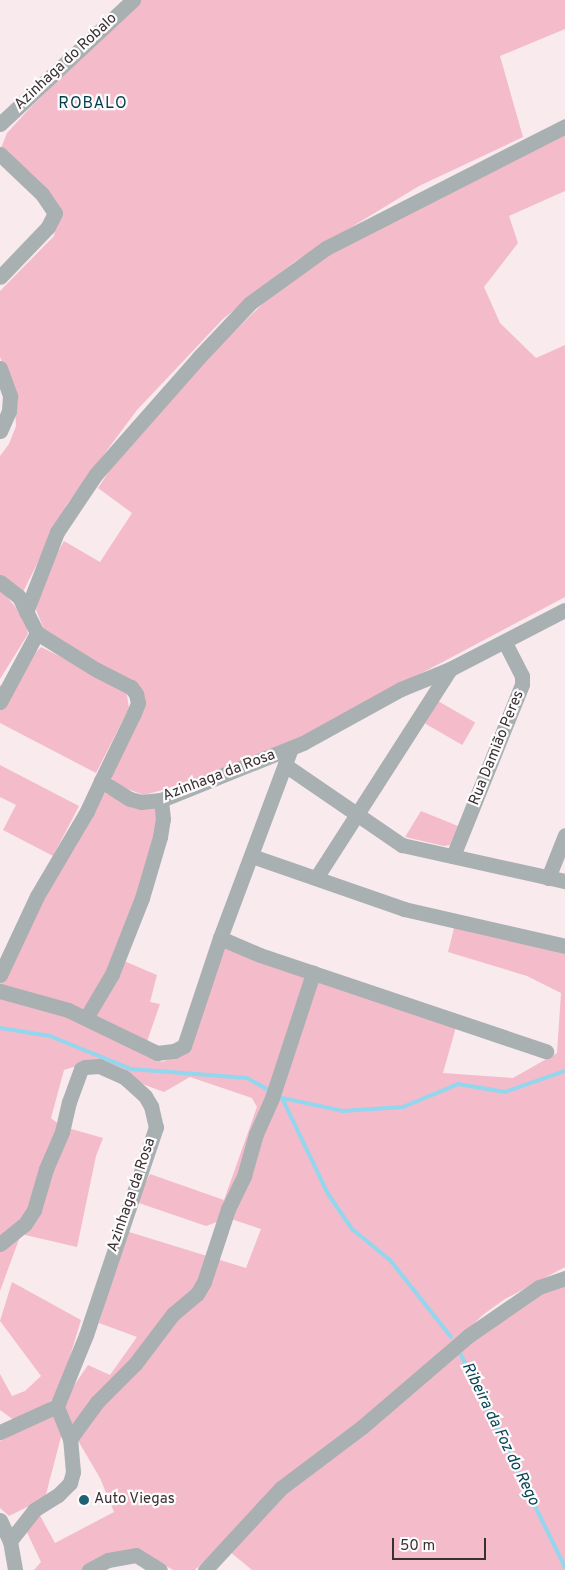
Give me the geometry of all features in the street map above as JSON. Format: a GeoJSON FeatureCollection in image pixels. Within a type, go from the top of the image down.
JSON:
{"type":"FeatureCollection","features":[{"type":"Feature","properties":{"kind":"street","name":"Azinhaga do Robalo"},"geometry":{"type":"LineString","coordinates":[[0,124],[133,0]]}},
{"type":"Feature","properties":{"kind":"street"},"geometry":{"type":"LineString","coordinates":[[26,612],[57,532],[96,474],[199,357],[250,303],[326,248],[565,126]]}},
{"type":"Feature","properties":{"kind":"street"},"geometry":{"type":"LineString","coordinates":[[0,154],[42,194],[55,213],[48,227],[0,277]]}},
{"type":"Feature","properties":{"kind":"street"},"geometry":{"type":"LineString","coordinates":[[0,368],[10,396],[9,411],[0,431]]}},
{"type":"Feature","properties":{"kind":"street"},"geometry":{"type":"LineString","coordinates":[[0,582],[19,597],[37,633],[97,670],[132,687],[138,703],[88,811],[37,896],[0,975]]}},
{"type":"Feature","properties":{"kind":"street","name":"Azinhaga da Rosa"},"geometry":{"type":"LineString","coordinates":[[101,782],[130,799],[141,802],[161,800],[291,748],[401,689],[450,669],[565,610]]}},
{"type":"Feature","properties":{"kind":"street"},"geometry":{"type":"LineString","coordinates":[[0,702],[37,633]]}},
{"type":"Feature","properties":{"kind":"street","name":"Rua Damião Peres"},"geometry":{"type":"LineString","coordinates":[[453,856],[522,684],[522,676],[505,642]]}},
{"type":"Feature","properties":{"kind":"street"},"geometry":{"type":"LineString","coordinates":[[316,878],[450,669]]}},
{"type":"Feature","properties":{"kind":"street","name":"Azinhaga da Rosa"},"geometry":{"type":"LineString","coordinates":[[86,1018],[158,1053],[179,1050],[187,1040],[220,938],[291,748]]}},
{"type":"Feature","properties":{"kind":"street"},"geometry":{"type":"LineString","coordinates":[[285,765],[402,845],[565,882]]}},
{"type":"Feature","properties":{"kind":"street"},"geometry":{"type":"LineString","coordinates":[[0,992],[38,1000],[86,1018],[112,974],[142,898],[160,837],[163,819],[161,800]]}},
{"type":"Feature","properties":{"kind":"street"},"geometry":{"type":"LineString","coordinates":[[548,878],[565,835]]}},
{"type":"Feature","properties":{"kind":"street"},"geometry":{"type":"LineString","coordinates":[[252,856],[377,901],[429,916],[565,946]]}},
{"type":"Feature","properties":{"kind":"street"},"geometry":{"type":"LineString","coordinates":[[220,938],[260,955],[546,1052]]}},
{"type":"Feature","properties":{"kind":"street"},"geometry":{"type":"LineString","coordinates":[[70,1439],[97,1402],[135,1364],[173,1314],[197,1294],[204,1282],[228,1209],[244,1176],[256,1134],[272,1098],[313,973]]}},
{"type":"Feature","properties":{"kind":"street","name":"Azinhaga da Rosa"},"geometry":{"type":"LineString","coordinates":[[0,1244],[26,1224],[34,1210],[46,1169],[62,1132],[69,1102],[82,1070],[85,1067],[100,1066],[124,1077],[145,1096],[151,1106],[156,1127],[86,1335],[57,1406]]}},
{"type":"Feature","properties":{"kind":"street"},"geometry":{"type":"LineString","coordinates":[[204,1570],[282,1488],[362,1427],[468,1336],[539,1287],[565,1278]]}},
{"type":"Feature","properties":{"kind":"street"},"geometry":{"type":"LineString","coordinates":[[0,1432],[57,1406],[70,1439],[73,1465],[70,1483],[58,1495],[34,1510],[10,1541]]}},
{"type":"Feature","properties":{"kind":"street"},"geometry":{"type":"LineString","coordinates":[[0,1520],[10,1541],[15,1570]]}},
{"type":"Feature","properties":{"kind":"street"},"geometry":{"type":"LineString","coordinates":[[89,1570],[108,1560],[136,1554],[160,1570]]}},
{"type":"Feature","properties":{"kind":"shaded area"},"geometry":{"type":"Polygon","coordinates":[[[140,0],[565,0],[565,29],[500,56],[523,137],[419,186],[294,262],[223,319],[137,410],[67,504],[23,592],[0,577],[0,456],[9,444],[16,426],[14,392],[0,357],[0,291],[54,236],[58,216],[1,148],[7,133],[29,109],[140,0]]]}},
{"type":"Feature","properties":{"kind":"shaded area"},"geometry":{"type":"Polygon","coordinates":[[[565,130],[565,191],[509,216],[518,243],[484,287],[500,323],[536,358],[565,345],[565,597],[403,683],[319,731],[195,781],[144,795],[116,785],[110,775],[141,693],[46,634],[36,610],[45,575],[64,541],[100,562],[132,513],[98,488],[123,450],[196,369],[288,279],[350,242],[565,130]]]}},
{"type":"Feature","properties":{"kind":"shaded area"},"geometry":{"type":"Polygon","coordinates":[[[0,588],[25,619],[28,634],[0,679],[0,588]]]}},
{"type":"Feature","properties":{"kind":"shaded area"},"geometry":{"type":"Polygon","coordinates":[[[41,647],[126,689],[129,708],[96,773],[0,723],[0,685],[11,694],[25,664],[41,647]]]}},
{"type":"Feature","properties":{"kind":"shaded area"},"geometry":{"type":"Polygon","coordinates":[[[438,701],[475,722],[462,745],[425,724],[438,701]]]}},
{"type":"Feature","properties":{"kind":"shaded area"},"geometry":{"type":"Polygon","coordinates":[[[0,765],[79,806],[53,856],[3,830],[16,805],[0,797],[0,765]]]}},
{"type":"Feature","properties":{"kind":"shaded area"},"geometry":{"type":"Polygon","coordinates":[[[101,791],[137,808],[170,799],[117,958],[157,975],[150,1002],[160,1004],[143,1053],[162,1062],[183,1054],[221,944],[456,1027],[443,1073],[513,1078],[557,1053],[561,993],[527,976],[448,952],[455,924],[565,949],[565,1267],[505,1299],[484,1314],[412,1383],[235,1531],[195,1570],[173,1570],[140,1551],[83,1570],[34,1570],[41,1562],[25,1528],[38,1512],[55,1543],[114,1512],[100,1478],[70,1427],[61,1437],[45,1498],[9,1516],[0,1508],[0,1441],[56,1412],[88,1365],[110,1375],[137,1337],[99,1323],[126,1231],[246,1268],[261,1229],[228,1218],[206,1226],[136,1202],[150,1174],[224,1200],[257,1107],[252,1098],[190,1077],[164,1092],[86,1063],[64,1070],[51,1118],[61,1126],[103,1138],[96,1156],[77,1247],[21,1234],[0,1291],[0,965],[77,844],[101,791]]]}},
{"type":"Feature","properties":{"kind":"shaded area"},"geometry":{"type":"Polygon","coordinates":[[[421,811],[458,826],[450,845],[444,846],[405,837],[421,811]]]}},
{"type":"Feature","properties":{"kind":"shaded area"},"geometry":{"type":"Polygon","coordinates":[[[12,1282],[81,1320],[58,1396],[18,1423],[0,1410],[0,1374],[12,1396],[25,1391],[41,1376],[0,1321],[12,1282]]]}},
{"type":"Feature","properties":{"kind":"shaded area"},"geometry":{"type":"Polygon","coordinates":[[[565,1283],[565,1570],[252,1570],[229,1551],[282,1493],[478,1336],[549,1288],[565,1283]]]}},
{"type":"Feature","properties":{"kind":"waterway","name":"Ribeira da Foz do Rego"},"geometry":{"type":"LineString","coordinates":[[0,1028],[50,1036],[131,1069],[247,1078],[270,1091]]}},
{"type":"Feature","properties":{"kind":"waterway"},"geometry":{"type":"LineString","coordinates":[[282,1098],[343,1111],[403,1107],[458,1084],[505,1092],[565,1071]]}},
{"type":"Feature","properties":{"kind":"waterway","name":"Ribeira da Foz do Rego"},"geometry":{"type":"LineString","coordinates":[[276,1095],[282,1098],[328,1194],[352,1229],[390,1260],[451,1337]]}},
{"type":"Feature","properties":{"kind":"waterway","name":"Ribeira da Foz do Rego"},"geometry":{"type":"LineString","coordinates":[[461,1355],[565,1567]]}},
{"type":"Feature","properties":{"kind":"place","name":"Auto Viegas"},"geometry":{"type":"Point","coordinates":[84,1500]}},
{"type":"Feature","properties":{"kind":"district","name":"ROBALO"},"geometry":{"type":"Point","coordinates":[93,104]}}]}
